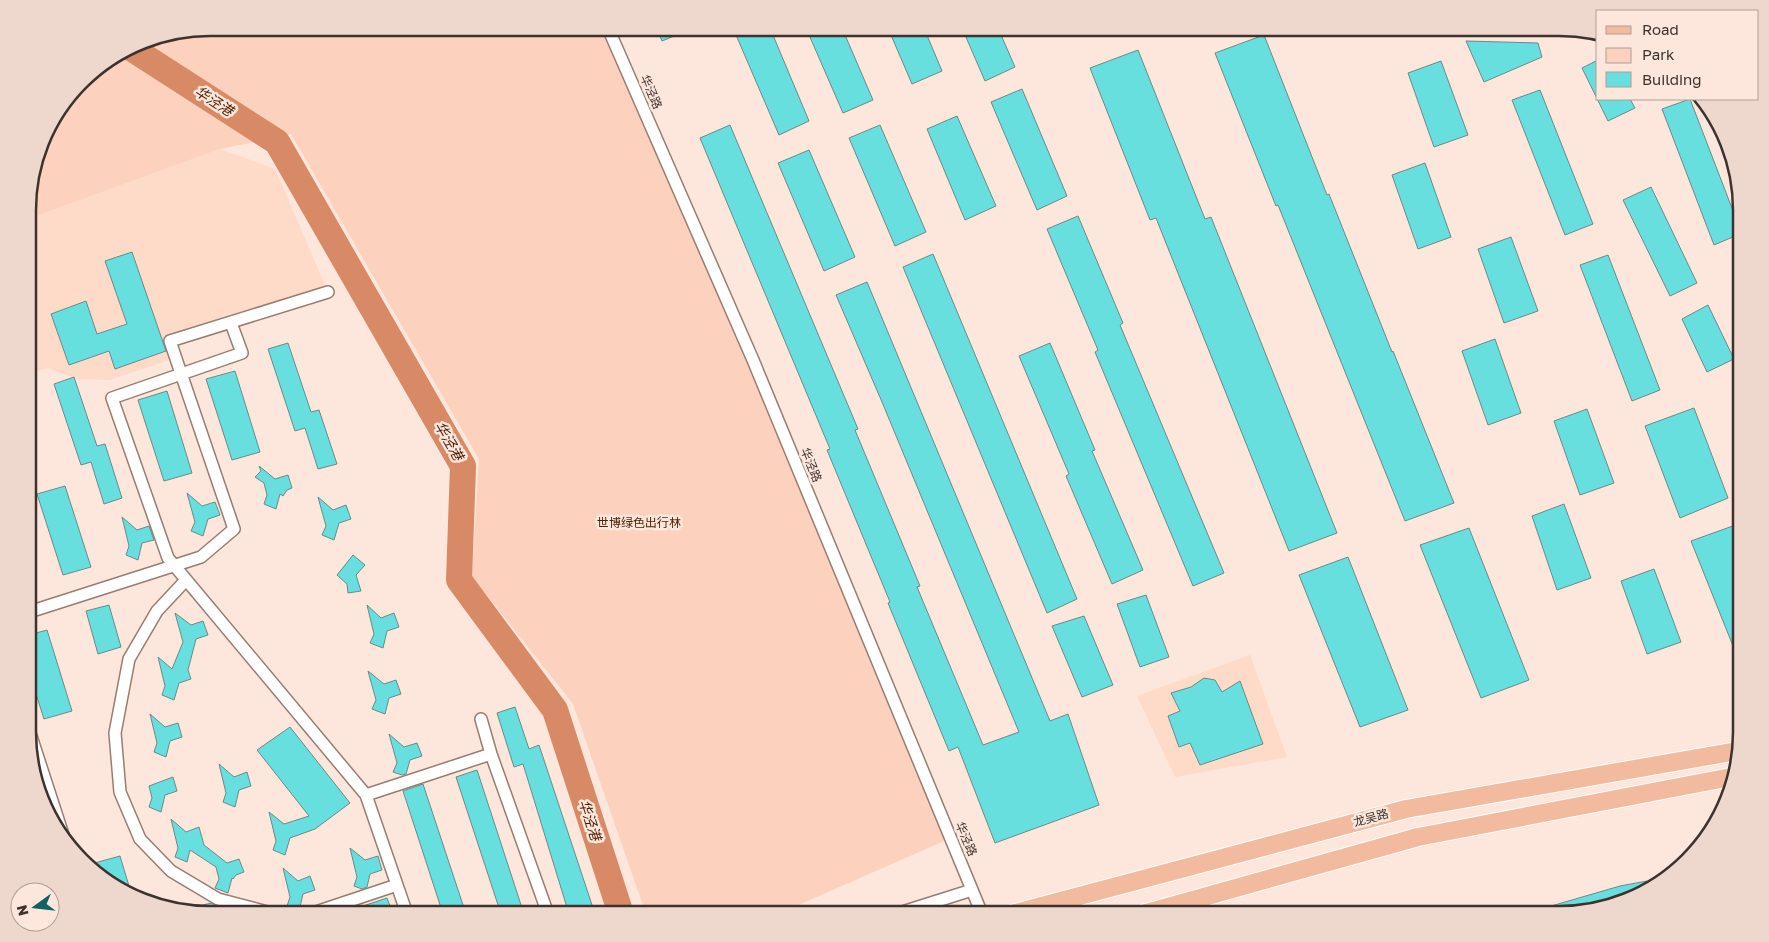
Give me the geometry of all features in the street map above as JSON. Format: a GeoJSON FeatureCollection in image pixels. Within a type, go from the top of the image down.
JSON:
{"type":"FeatureCollection","features":[{"type":"Feature","properties":{"kind":"main road","name":"龙吴路"},"geometry":{"type":"LineString","coordinates":[[1044,905],[1406,809],[1731,752]]}},
{"type":"Feature","properties":{"kind":"main road"},"geometry":{"type":"LineString","coordinates":[[1173,905],[1418,837],[1727,778]]}},
{"type":"Feature","properties":{"kind":"street","name":"华泾路"},"geometry":{"type":"LineString","coordinates":[[612,37],[756,369],[978,905]]}},
{"type":"Feature","properties":{"kind":"street"},"geometry":{"type":"LineString","coordinates":[[36,610],[201,557],[234,529],[170,341],[328,292]]}},
{"type":"Feature","properties":{"kind":"street"},"geometry":{"type":"LineString","coordinates":[[231,323],[242,354],[112,398],[168,558],[366,795],[404,906]]}},
{"type":"Feature","properties":{"kind":"street"},"geometry":{"type":"LineString","coordinates":[[186,580],[157,611],[129,659],[115,733],[120,792],[140,839],[171,871],[218,898],[246,906]]}},
{"type":"Feature","properties":{"kind":"street"},"geometry":{"type":"LineString","coordinates":[[481,719],[491,754],[545,906]]}},
{"type":"Feature","properties":{"kind":"street"},"geometry":{"type":"LineString","coordinates":[[366,795],[491,754]]}},
{"type":"Feature","properties":{"kind":"street"},"geometry":{"type":"LineString","coordinates":[[39,761],[54,808]]}},
{"type":"Feature","properties":{"kind":"street"},"geometry":{"type":"LineString","coordinates":[[334,906],[397,885]]}},
{"type":"Feature","properties":{"kind":"street"},"geometry":{"type":"LineString","coordinates":[[923,905],[972,890]]}},
{"type":"Feature","properties":{"kind":"shaded area"},"geometry":{"type":"Polygon","coordinates":[[[220,149],[275,169],[328,292],[170,341],[176,358],[109,380],[78,379],[48,368],[37,371],[37,216],[220,149]]]}},
{"type":"Feature","properties":{"kind":"shaded area"},"geometry":{"type":"Polygon","coordinates":[[[1250,655],[1287,757],[1175,777],[1137,696],[1250,655]]]}},
{"type":"Feature","properties":{"kind":"green space","name":"世博绿色出行林"},"geometry":{"type":"Polygon","coordinates":[[[199,37],[608,37],[951,838],[797,906],[643,906],[573,704],[472,576],[479,459],[291,134],[220,149],[37,216],[37,199],[42,165],[49,144],[72,104],[104,72],[144,49],[165,42],[199,37]]]}},
{"type":"Feature","properties":{"kind":"building"},"geometry":{"type":"Polygon","coordinates":[[[892,36],[928,36],[942,71],[912,84],[892,36]]]}},
{"type":"Feature","properties":{"kind":"building"},"geometry":{"type":"Polygon","coordinates":[[[966,36],[1002,36],[1015,67],[985,81],[966,36]]]}},
{"type":"Feature","properties":{"kind":"building"},"geometry":{"type":"Polygon","coordinates":[[[1264,36],[1327,195],[1329,194],[1454,503],[1405,521],[1215,53],[1264,36]]]}},
{"type":"Feature","properties":{"kind":"building"},"geometry":{"type":"Polygon","coordinates":[[[660,37],[673,37],[662,41],[660,37]]]}},
{"type":"Feature","properties":{"kind":"building"},"geometry":{"type":"Polygon","coordinates":[[[737,37],[774,37],[809,121],[779,135],[737,37]]]}},
{"type":"Feature","properties":{"kind":"building"},"geometry":{"type":"Polygon","coordinates":[[[810,37],[846,37],[873,100],[843,113],[810,37]]]}},
{"type":"Feature","properties":{"kind":"building"},"geometry":{"type":"Polygon","coordinates":[[[1466,41],[1538,43],[1542,57],[1484,82],[1466,41]]]}},
{"type":"Feature","properties":{"kind":"building"},"geometry":{"type":"Polygon","coordinates":[[[1138,50],[1205,219],[1211,217],[1337,533],[1289,551],[1156,218],[1150,220],[1090,68],[1138,50]]]}},
{"type":"Feature","properties":{"kind":"building"},"geometry":{"type":"Polygon","coordinates":[[[1441,61],[1468,135],[1434,147],[1408,73],[1441,61]]]}},
{"type":"Feature","properties":{"kind":"building"},"geometry":{"type":"Polygon","coordinates":[[[1596,61],[1596,97],[1582,68],[1596,61]]]}},
{"type":"Feature","properties":{"kind":"building"},"geometry":{"type":"Polygon","coordinates":[[[1022,89],[1067,196],[1037,210],[991,102],[1022,89]]]}},
{"type":"Feature","properties":{"kind":"building"},"geometry":{"type":"Polygon","coordinates":[[[1540,90],[1593,224],[1565,235],[1512,100],[1540,90]]]}},
{"type":"Feature","properties":{"kind":"building"},"geometry":{"type":"Polygon","coordinates":[[[1598,100],[1631,100],[1635,108],[1608,121],[1598,100]]]}},
{"type":"Feature","properties":{"kind":"building"},"geometry":{"type":"Polygon","coordinates":[[[1690,100],[1733,211],[1733,237],[1714,245],[1662,109],[1690,100]]]}},
{"type":"Feature","properties":{"kind":"building"},"geometry":{"type":"Polygon","coordinates":[[[957,116],[996,206],[965,220],[927,129],[957,116]]]}},
{"type":"Feature","properties":{"kind":"building"},"geometry":{"type":"Polygon","coordinates":[[[730,125],[858,429],[855,430],[920,586],[917,587],[983,745],[1019,732],[836,295],[867,282],[1050,721],[1068,714],[1099,805],[995,843],[958,747],[949,751],[827,450],[830,449],[700,138],[730,125]]]}},
{"type":"Feature","properties":{"kind":"building"},"geometry":{"type":"Polygon","coordinates":[[[880,125],[926,232],[895,246],[849,138],[880,125]]]}},
{"type":"Feature","properties":{"kind":"building"},"geometry":{"type":"Polygon","coordinates":[[[809,150],[855,257],[824,271],[778,163],[809,150]]]}},
{"type":"Feature","properties":{"kind":"building"},"geometry":{"type":"Polygon","coordinates":[[[1425,163],[1451,237],[1418,249],[1392,175],[1425,163]]]}},
{"type":"Feature","properties":{"kind":"building"},"geometry":{"type":"Polygon","coordinates":[[[1651,187],[1697,283],[1670,296],[1623,200],[1651,187]]]}},
{"type":"Feature","properties":{"kind":"building"},"geometry":{"type":"Polygon","coordinates":[[[1078,216],[1123,323],[1120,325],[1224,573],[1193,586],[1095,352],[1098,350],[1047,229],[1078,216]]]}},
{"type":"Feature","properties":{"kind":"building"},"geometry":{"type":"Polygon","coordinates":[[[1511,237],[1538,311],[1504,323],[1478,249],[1511,237]]]}},
{"type":"Feature","properties":{"kind":"building"},"geometry":{"type":"Polygon","coordinates":[[[132,252],[166,351],[115,369],[109,351],[69,365],[51,314],[86,301],[97,334],[127,324],[105,261],[132,252]]]}},
{"type":"Feature","properties":{"kind":"building"},"geometry":{"type":"Polygon","coordinates":[[[933,254],[1077,599],[1047,613],[903,267],[933,254]]]}},
{"type":"Feature","properties":{"kind":"building"},"geometry":{"type":"Polygon","coordinates":[[[1608,255],[1660,390],[1632,401],[1580,265],[1608,255]]]}},
{"type":"Feature","properties":{"kind":"building"},"geometry":{"type":"Polygon","coordinates":[[[1708,305],[1733,359],[1707,372],[1682,319],[1708,305]]]}},
{"type":"Feature","properties":{"kind":"building"},"geometry":{"type":"Polygon","coordinates":[[[1495,339],[1521,413],[1488,425],[1462,351],[1495,339]]]}},
{"type":"Feature","properties":{"kind":"building"},"geometry":{"type":"Polygon","coordinates":[[[288,343],[311,412],[319,410],[337,464],[318,469],[305,428],[295,431],[268,349],[288,343]]]}},
{"type":"Feature","properties":{"kind":"building"},"geometry":{"type":"Polygon","coordinates":[[[1050,343],[1095,450],[1092,451],[1143,570],[1112,584],[1066,476],[1069,474],[1019,356],[1050,343]]]}},
{"type":"Feature","properties":{"kind":"building"},"geometry":{"type":"Polygon","coordinates":[[[235,371],[260,452],[232,460],[206,379],[235,371]]]}},
{"type":"Feature","properties":{"kind":"building"},"geometry":{"type":"Polygon","coordinates":[[[74,377],[97,446],[105,444],[122,498],[104,504],[91,462],[81,465],[54,384],[74,377]]]}},
{"type":"Feature","properties":{"kind":"building"},"geometry":{"type":"Polygon","coordinates":[[[167,391],[192,473],[164,481],[138,400],[167,391]]]}},
{"type":"Feature","properties":{"kind":"building"},"geometry":{"type":"Polygon","coordinates":[[[1694,408],[1728,498],[1680,518],[1645,426],[1694,408]]]}},
{"type":"Feature","properties":{"kind":"building"},"geometry":{"type":"Polygon","coordinates":[[[1587,409],[1614,483],[1580,495],[1554,421],[1587,409]]]}},
{"type":"Feature","properties":{"kind":"building"},"geometry":{"type":"Polygon","coordinates":[[[259,466],[275,479],[288,475],[292,488],[287,490],[283,496],[280,494],[276,509],[264,504],[267,495],[264,483],[255,477],[261,471],[259,466]]]}},
{"type":"Feature","properties":{"kind":"building"},"geometry":{"type":"Polygon","coordinates":[[[65,486],[91,567],[63,575],[37,494],[65,486]]]}},
{"type":"Feature","properties":{"kind":"building"},"geometry":{"type":"Polygon","coordinates":[[[187,493],[202,506],[215,502],[220,515],[208,519],[203,536],[191,531],[195,522],[187,493]]]}},
{"type":"Feature","properties":{"kind":"building"},"geometry":{"type":"Polygon","coordinates":[[[318,497],[333,510],[346,505],[351,519],[339,523],[334,540],[322,535],[326,526],[318,497]]]}},
{"type":"Feature","properties":{"kind":"building"},"geometry":{"type":"Polygon","coordinates":[[[1564,504],[1591,578],[1557,590],[1532,516],[1564,504]]]}},
{"type":"Feature","properties":{"kind":"building"},"geometry":{"type":"Polygon","coordinates":[[[122,517],[137,530],[149,526],[154,540],[142,543],[138,560],[126,555],[129,546],[122,517]]]}},
{"type":"Feature","properties":{"kind":"building"},"geometry":{"type":"Polygon","coordinates":[[[1733,526],[1733,646],[1691,541],[1733,526]]]}},
{"type":"Feature","properties":{"kind":"building"},"geometry":{"type":"Polygon","coordinates":[[[1469,528],[1529,680],[1481,698],[1420,545],[1469,528]]]}},
{"type":"Feature","properties":{"kind":"building"},"geometry":{"type":"Polygon","coordinates":[[[353,555],[365,565],[356,575],[361,591],[348,593],[347,584],[337,575],[353,555]]]}},
{"type":"Feature","properties":{"kind":"building"},"geometry":{"type":"Polygon","coordinates":[[[1348,557],[1408,710],[1360,727],[1299,575],[1348,557]]]}},
{"type":"Feature","properties":{"kind":"building"},"geometry":{"type":"Polygon","coordinates":[[[1654,569],[1681,642],[1647,654],[1621,581],[1654,569]]]}},
{"type":"Feature","properties":{"kind":"building"},"geometry":{"type":"Polygon","coordinates":[[[1146,595],[1169,657],[1140,667],[1117,604],[1146,595]]]}},
{"type":"Feature","properties":{"kind":"building"},"geometry":{"type":"Polygon","coordinates":[[[109,605],[121,647],[98,654],[86,611],[109,605]]]}},
{"type":"Feature","properties":{"kind":"building"},"geometry":{"type":"Polygon","coordinates":[[[367,605],[381,618],[394,613],[399,627],[387,631],[383,648],[370,643],[374,634],[367,605]]]}},
{"type":"Feature","properties":{"kind":"building"},"geometry":{"type":"Polygon","coordinates":[[[175,613],[191,625],[203,621],[208,635],[196,639],[188,670],[191,679],[179,683],[174,700],[162,695],[165,686],[158,657],[172,669],[183,642],[175,613]]]}},
{"type":"Feature","properties":{"kind":"building"},"geometry":{"type":"Polygon","coordinates":[[[1084,616],[1113,685],[1082,697],[1052,626],[1084,616]]]}},
{"type":"Feature","properties":{"kind":"building"},"geometry":{"type":"Polygon","coordinates":[[[47,630],[72,711],[44,719],[36,694],[36,633],[47,630]]]}},
{"type":"Feature","properties":{"kind":"building"},"geometry":{"type":"Polygon","coordinates":[[[368,671],[384,684],[396,680],[401,694],[389,698],[385,714],[372,709],[376,700],[368,671]]]}},
{"type":"Feature","properties":{"kind":"building"},"geometry":{"type":"Polygon","coordinates":[[[1204,678],[1215,680],[1222,692],[1240,681],[1263,744],[1200,765],[1190,743],[1179,747],[1168,716],[1180,711],[1171,693],[1191,687],[1204,678]]]}},
{"type":"Feature","properties":{"kind":"building"},"geometry":{"type":"Polygon","coordinates":[[[515,707],[529,749],[539,745],[592,906],[566,906],[523,764],[514,767],[497,713],[515,707]]]}},
{"type":"Feature","properties":{"kind":"building"},"geometry":{"type":"Polygon","coordinates":[[[150,714],[165,727],[178,723],[182,737],[170,741],[166,757],[154,752],[157,743],[150,714]]]}},
{"type":"Feature","properties":{"kind":"building"},"geometry":{"type":"Polygon","coordinates":[[[290,727],[350,803],[315,829],[290,838],[285,855],[273,850],[276,841],[269,812],[284,824],[309,816],[257,750],[290,727]]]}},
{"type":"Feature","properties":{"kind":"building"},"geometry":{"type":"Polygon","coordinates":[[[389,734],[404,747],[417,743],[422,756],[410,760],[406,774],[402,775],[393,772],[397,763],[389,734]]]}},
{"type":"Feature","properties":{"kind":"building"},"geometry":{"type":"Polygon","coordinates":[[[219,764],[234,777],[247,772],[251,786],[239,790],[235,807],[223,802],[226,793],[219,764]]]}},
{"type":"Feature","properties":{"kind":"building"},"geometry":{"type":"Polygon","coordinates":[[[477,770],[521,906],[498,906],[456,777],[477,770]]]}},
{"type":"Feature","properties":{"kind":"building"},"geometry":{"type":"Polygon","coordinates":[[[173,777],[177,791],[165,795],[161,812],[149,807],[152,798],[149,786],[173,777]]]}},
{"type":"Feature","properties":{"kind":"building"},"geometry":{"type":"Polygon","coordinates":[[[423,784],[463,906],[440,906],[403,791],[423,784]]]}},
{"type":"Feature","properties":{"kind":"building"},"geometry":{"type":"Polygon","coordinates":[[[171,819],[186,832],[199,827],[204,845],[227,863],[239,859],[244,872],[232,878],[228,893],[215,888],[219,879],[216,867],[190,850],[187,862],[175,857],[178,848],[171,819]]]}},
{"type":"Feature","properties":{"kind":"building"},"geometry":{"type":"Polygon","coordinates":[[[350,848],[365,860],[378,856],[382,870],[370,874],[367,887],[362,889],[354,886],[357,877],[350,848]]]}},
{"type":"Feature","properties":{"kind":"building"},"geometry":{"type":"Polygon","coordinates":[[[120,856],[129,886],[104,870],[96,863],[120,856]]]}},
{"type":"Feature","properties":{"kind":"building"},"geometry":{"type":"Polygon","coordinates":[[[283,868],[298,881],[310,876],[315,890],[303,894],[300,906],[287,906],[290,897],[283,868]]]}},
{"type":"Feature","properties":{"kind":"building"},"geometry":{"type":"Polygon","coordinates":[[[1647,881],[1615,897],[1593,902],[1555,905],[1620,886],[1647,881]]]}},
{"type":"Feature","properties":{"kind":"building"},"geometry":{"type":"Polygon","coordinates":[[[387,898],[390,906],[363,906],[387,898]]]}},
{"type":"Feature","properties":{"kind":"building"},"geometry":{"type":"Polygon","coordinates":[[[211,903],[219,906],[210,906],[203,905],[211,903]]]}},
{"type":"Feature","properties":{"kind":"waterway","name":"华泾港"},"geometry":{"type":"LineString","coordinates":[[138,52],[277,142],[463,466],[459,580],[555,710],[618,906]]}}]}
